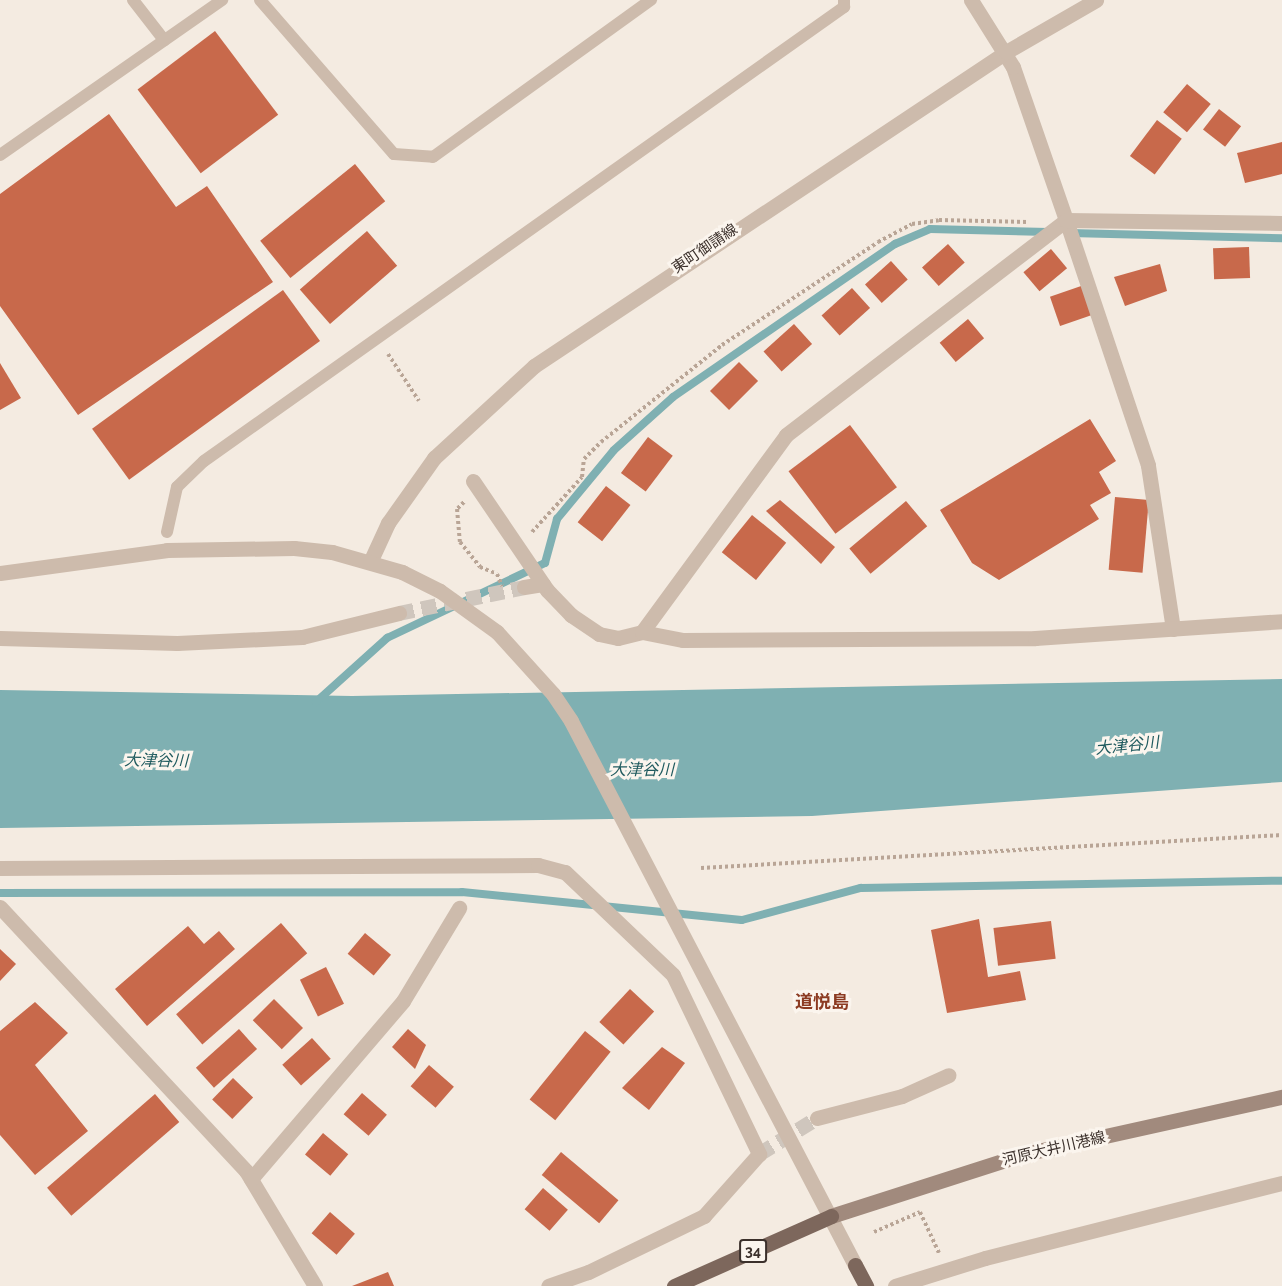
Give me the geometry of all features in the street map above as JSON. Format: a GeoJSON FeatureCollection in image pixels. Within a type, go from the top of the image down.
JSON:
{"type":"FeatureCollection","features":[{"type":"Feature","properties":{"kind":"main road","name":"河原大井川港線"},"geometry":{"type":"LineString","coordinates":[[831,1216],[1024,1154],[1282,1097]]}},
{"type":"Feature","properties":{"kind":"main road","name":"34"},"geometry":{"type":"LineString","coordinates":[[674,1286],[831,1216]]}},
{"type":"Feature","properties":{"kind":"main road"},"geometry":{"type":"LineString","coordinates":[[855,1265],[866,1286]]}},
{"type":"Feature","properties":{"kind":"street"},"geometry":{"type":"LineString","coordinates":[[971,0],[1006,52],[1057,185],[1066,220],[1148,465],[1173,628]]}},
{"type":"Feature","properties":{"kind":"street","name":"東町御請線"},"geometry":{"type":"LineString","coordinates":[[371,560],[388,523],[434,458],[534,366],[1006,52],[1096,0]]}},
{"type":"Feature","properties":{"kind":"street"},"geometry":{"type":"LineString","coordinates":[[642,633],[786,435],[1066,220],[1282,223]]}},
{"type":"Feature","properties":{"kind":"street"},"geometry":{"type":"LineString","coordinates":[[473,481],[543,584],[571,615],[599,634],[618,638],[642,633],[683,640],[1035,638],[1282,621]]}},
{"type":"Feature","properties":{"kind":"street"},"geometry":{"type":"LineString","coordinates":[[0,573],[167,550],[294,548],[371,560],[440,591],[497,632],[553,694],[644,855],[855,1265]]}},
{"type":"Feature","properties":{"kind":"street"},"geometry":{"type":"LineString","coordinates":[[524,587],[543,584]]}},
{"type":"Feature","properties":{"kind":"street"},"geometry":{"type":"LineString","coordinates":[[0,638],[177,643],[302,637],[399,613]]}},
{"type":"Feature","properties":{"kind":"street"},"geometry":{"type":"LineString","coordinates":[[0,868],[538,865],[565,872],[674,975],[759,1154],[704,1216],[588,1272],[548,1286]]}},
{"type":"Feature","properties":{"kind":"street"},"geometry":{"type":"LineString","coordinates":[[0,907],[251,1179],[315,1286]]}},
{"type":"Feature","properties":{"kind":"street"},"geometry":{"type":"LineString","coordinates":[[251,1179],[404,1001],[459,908]]}},
{"type":"Feature","properties":{"kind":"street"},"geometry":{"type":"LineString","coordinates":[[816,1118],[902,1096],[949,1075]]}},
{"type":"Feature","properties":{"kind":"street"},"geometry":{"type":"LineString","coordinates":[[895,1286],[985,1258],[1282,1183]]}},
{"type":"Feature","properties":{"kind":"lane"},"geometry":{"type":"LineString","coordinates":[[133,0],[164,40]]}},
{"type":"Feature","properties":{"kind":"lane"},"geometry":{"type":"LineString","coordinates":[[0,154],[222,0]]}},
{"type":"Feature","properties":{"kind":"lane"},"geometry":{"type":"LineString","coordinates":[[260,0],[394,154],[433,157],[651,0]]}},
{"type":"Feature","properties":{"kind":"lane"},"geometry":{"type":"LineString","coordinates":[[167,532],[177,488],[204,461],[844,7],[844,0]]}},
{"type":"Feature","properties":{"kind":"path"},"geometry":{"type":"LineString","coordinates":[[519,546],[582,477],[584,459],[601,442],[722,345],[878,242],[912,224],[939,220],[1066,220]]}},
{"type":"Feature","properties":{"kind":"path"},"geometry":{"type":"LineString","coordinates":[[378,339],[420,401]]}},
{"type":"Feature","properties":{"kind":"path"},"geometry":{"type":"LineString","coordinates":[[475,508],[468,499],[457,509],[460,542],[480,567],[497,574],[504,591]]}},
{"type":"Feature","properties":{"kind":"path"},"geometry":{"type":"LineString","coordinates":[[701,868],[1282,835]]}},
{"type":"Feature","properties":{"kind":"path"},"geometry":{"type":"LineString","coordinates":[[874,1232],[920,1212],[941,1258]]}},
{"type":"Feature","properties":{"kind":"water","name":"大津谷川"},"geometry":{"type":"Polygon","coordinates":[[[1282,679],[1282,782],[812,816],[0,828],[0,690],[352,696],[1282,679]]]}},
{"type":"Feature","properties":{"kind":"building"},"geometry":{"type":"Polygon","coordinates":[[[215,31],[278,115],[201,173],[138,89],[215,31]]]}},
{"type":"Feature","properties":{"kind":"building"},"geometry":{"type":"Polygon","coordinates":[[[1187,84],[1211,104],[1187,132],[1163,112],[1187,84]]]}},
{"type":"Feature","properties":{"kind":"building"},"geometry":{"type":"Polygon","coordinates":[[[1219,109],[1241,126],[1225,147],[1203,129],[1219,109]]]}},
{"type":"Feature","properties":{"kind":"building"},"geometry":{"type":"Polygon","coordinates":[[[109,114],[176,207],[207,186],[273,282],[78,415],[0,306],[0,194],[109,114]]]}},
{"type":"Feature","properties":{"kind":"building"},"geometry":{"type":"Polygon","coordinates":[[[1157,120],[1182,139],[1155,175],[1130,156],[1157,120]]]}},
{"type":"Feature","properties":{"kind":"building"},"geometry":{"type":"Polygon","coordinates":[[[1282,142],[1282,174],[1245,183],[1237,153],[1282,142]]]}},
{"type":"Feature","properties":{"kind":"building"},"geometry":{"type":"Polygon","coordinates":[[[355,164],[385,201],[290,278],[260,241],[355,164]]]}},
{"type":"Feature","properties":{"kind":"building"},"geometry":{"type":"Polygon","coordinates":[[[367,231],[397,266],[330,324],[300,289],[367,231]]]}},
{"type":"Feature","properties":{"kind":"building"},"geometry":{"type":"Polygon","coordinates":[[[948,244],[965,263],[939,286],[922,267],[948,244]]]}},
{"type":"Feature","properties":{"kind":"building"},"geometry":{"type":"Polygon","coordinates":[[[1249,247],[1250,278],[1214,279],[1213,248],[1249,247]]]}},
{"type":"Feature","properties":{"kind":"building"},"geometry":{"type":"Polygon","coordinates":[[[1051,249],[1067,268],[1039,291],[1023,272],[1051,249]]]}},
{"type":"Feature","properties":{"kind":"building"},"geometry":{"type":"Polygon","coordinates":[[[891,261],[908,280],[882,303],[865,284],[891,261]]]}},
{"type":"Feature","properties":{"kind":"building"},"geometry":{"type":"Polygon","coordinates":[[[1160,264],[1167,291],[1125,306],[1114,277],[1160,264]]]}},
{"type":"Feature","properties":{"kind":"building"},"geometry":{"type":"Polygon","coordinates":[[[1084,285],[1094,314],[1060,326],[1050,297],[1084,285]]]}},
{"type":"Feature","properties":{"kind":"building"},"geometry":{"type":"Polygon","coordinates":[[[852,288],[870,308],[840,335],[822,315],[852,288]]]}},
{"type":"Feature","properties":{"kind":"building"},"geometry":{"type":"Polygon","coordinates":[[[283,290],[320,341],[129,480],[92,429],[283,290]]]}},
{"type":"Feature","properties":{"kind":"building"},"geometry":{"type":"Polygon","coordinates":[[[968,319],[984,338],[956,362],[940,343],[968,319]]]}},
{"type":"Feature","properties":{"kind":"building"},"geometry":{"type":"Polygon","coordinates":[[[794,324],[812,344],[782,371],[764,351],[794,324]]]}},
{"type":"Feature","properties":{"kind":"building"},"geometry":{"type":"Polygon","coordinates":[[[739,362],[758,381],[729,410],[710,391],[739,362]]]}},
{"type":"Feature","properties":{"kind":"building"},"geometry":{"type":"Polygon","coordinates":[[[0,363],[21,398],[0,410],[0,363]]]}},
{"type":"Feature","properties":{"kind":"building"},"geometry":{"type":"Polygon","coordinates":[[[1090,419],[1116,461],[1099,472],[1111,493],[1090,505],[1099,519],[999,580],[972,563],[940,510],[1090,419]]]}},
{"type":"Feature","properties":{"kind":"building"},"geometry":{"type":"Polygon","coordinates":[[[850,425],[897,487],[835,534],[789,471],[850,425]]]}},
{"type":"Feature","properties":{"kind":"building"},"geometry":{"type":"Polygon","coordinates":[[[648,437],[673,456],[646,492],[621,473],[648,437]]]}},
{"type":"Feature","properties":{"kind":"building"},"geometry":{"type":"Polygon","coordinates":[[[606,486],[630,505],[602,541],[578,522],[606,486]]]}},
{"type":"Feature","properties":{"kind":"building"},"geometry":{"type":"Polygon","coordinates":[[[1115,497],[1149,500],[1143,573],[1109,570],[1115,497]]]}},
{"type":"Feature","properties":{"kind":"building"},"geometry":{"type":"Polygon","coordinates":[[[780,500],[835,547],[821,564],[766,511],[780,500]]]}},
{"type":"Feature","properties":{"kind":"building"},"geometry":{"type":"Polygon","coordinates":[[[906,501],[927,526],[871,574],[849,549],[906,501]]]}},
{"type":"Feature","properties":{"kind":"building"},"geometry":{"type":"Polygon","coordinates":[[[752,515],[786,543],[756,580],[722,552],[752,515]]]}},
{"type":"Feature","properties":{"kind":"building"},"geometry":{"type":"Polygon","coordinates":[[[979,919],[988,977],[1020,971],[1026,1000],[947,1013],[931,930],[979,919]]]}},
{"type":"Feature","properties":{"kind":"building"},"geometry":{"type":"Polygon","coordinates":[[[1051,921],[1056,959],[998,966],[993,928],[1051,921]]]}},
{"type":"Feature","properties":{"kind":"building"},"geometry":{"type":"Polygon","coordinates":[[[281,923],[307,953],[202,1044],[176,1014],[281,923]]]}},
{"type":"Feature","properties":{"kind":"building"},"geometry":{"type":"Polygon","coordinates":[[[188,926],[204,944],[219,931],[235,949],[147,1026],[115,989],[188,926]]]}},
{"type":"Feature","properties":{"kind":"building"},"geometry":{"type":"Polygon","coordinates":[[[365,933],[391,955],[374,976],[348,954],[365,933]]]}},
{"type":"Feature","properties":{"kind":"building"},"geometry":{"type":"Polygon","coordinates":[[[0,949],[16,964],[0,981],[0,949]]]}},
{"type":"Feature","properties":{"kind":"building"},"geometry":{"type":"Polygon","coordinates":[[[326,967],[344,1004],[318,1017],[300,980],[326,967]]]}},
{"type":"Feature","properties":{"kind":"building"},"geometry":{"type":"Polygon","coordinates":[[[630,989],[654,1012],[623,1044],[599,1022],[630,989]]]}},
{"type":"Feature","properties":{"kind":"building"},"geometry":{"type":"Polygon","coordinates":[[[274,999],[303,1028],[282,1049],[253,1020],[274,999]]]}},
{"type":"Feature","properties":{"kind":"building"},"geometry":{"type":"Polygon","coordinates":[[[35,1002],[68,1033],[35,1065],[88,1131],[35,1175],[0,1135],[0,1031],[35,1002]]]}},
{"type":"Feature","properties":{"kind":"building"},"geometry":{"type":"Polygon","coordinates":[[[239,1029],[257,1049],[214,1088],[196,1068],[239,1029]]]}},
{"type":"Feature","properties":{"kind":"building"},"geometry":{"type":"Polygon","coordinates":[[[408,1029],[426,1045],[415,1069],[392,1047],[408,1029]]]}},
{"type":"Feature","properties":{"kind":"building"},"geometry":{"type":"Polygon","coordinates":[[[585,1031],[611,1052],[555,1120],[530,1099],[585,1031]]]}},
{"type":"Feature","properties":{"kind":"building"},"geometry":{"type":"Polygon","coordinates":[[[312,1038],[331,1059],[301,1086],[282,1065],[312,1038]]]}},
{"type":"Feature","properties":{"kind":"building"},"geometry":{"type":"Polygon","coordinates":[[[662,1047],[685,1063],[649,1110],[622,1088],[662,1047]]]}},
{"type":"Feature","properties":{"kind":"building"},"geometry":{"type":"Polygon","coordinates":[[[429,1065],[454,1087],[436,1108],[411,1086],[429,1065]]]}},
{"type":"Feature","properties":{"kind":"building"},"geometry":{"type":"Polygon","coordinates":[[[233,1078],[253,1097],[232,1119],[212,1100],[233,1078]]]}},
{"type":"Feature","properties":{"kind":"building"},"geometry":{"type":"Polygon","coordinates":[[[362,1093],[387,1115],[369,1136],[344,1114],[362,1093]]]}},
{"type":"Feature","properties":{"kind":"building"},"geometry":{"type":"Polygon","coordinates":[[[155,1094],[179,1122],[71,1216],[47,1188],[155,1094]]]}},
{"type":"Feature","properties":{"kind":"building"},"geometry":{"type":"Polygon","coordinates":[[[323,1133],[348,1154],[330,1176],[305,1154],[323,1133]]]}},
{"type":"Feature","properties":{"kind":"building"},"geometry":{"type":"Polygon","coordinates":[[[561,1152],[618,1200],[599,1223],[542,1175],[561,1152]]]}},
{"type":"Feature","properties":{"kind":"building"},"geometry":{"type":"Polygon","coordinates":[[[543,1188],[568,1210],[550,1231],[525,1209],[543,1188]]]}},
{"type":"Feature","properties":{"kind":"building"},"geometry":{"type":"Polygon","coordinates":[[[330,1212],[355,1234],[337,1255],[312,1233],[330,1212]]]}},
{"type":"Feature","properties":{"kind":"building"},"geometry":{"type":"Polygon","coordinates":[[[388,1272],[394,1286],[352,1286],[388,1272]]]}},
{"type":"Feature","properties":{"kind":"waterway"},"geometry":{"type":"LineString","coordinates":[[316,702],[387,638],[545,563],[557,519],[614,450],[673,397],[895,244],[930,229],[1048,232]]}},
{"type":"Feature","properties":{"kind":"waterway"},"geometry":{"type":"LineString","coordinates":[[1070,233],[1282,238]]}},
{"type":"Feature","properties":{"kind":"waterway"},"geometry":{"type":"LineString","coordinates":[[0,893],[462,892],[742,920],[861,888],[1282,881]]}},
{"type":"Feature","properties":{"kind":"tunnel"},"geometry":{"type":"LineString","coordinates":[[399,613],[524,587]]}},
{"type":"Feature","properties":{"kind":"tunnel"},"geometry":{"type":"LineString","coordinates":[[759,1154],[817,1118]]}},
{"type":"Feature","properties":{"kind":"district","name":"道悦島"},"geometry":{"type":"Point","coordinates":[822,1002]}}]}
